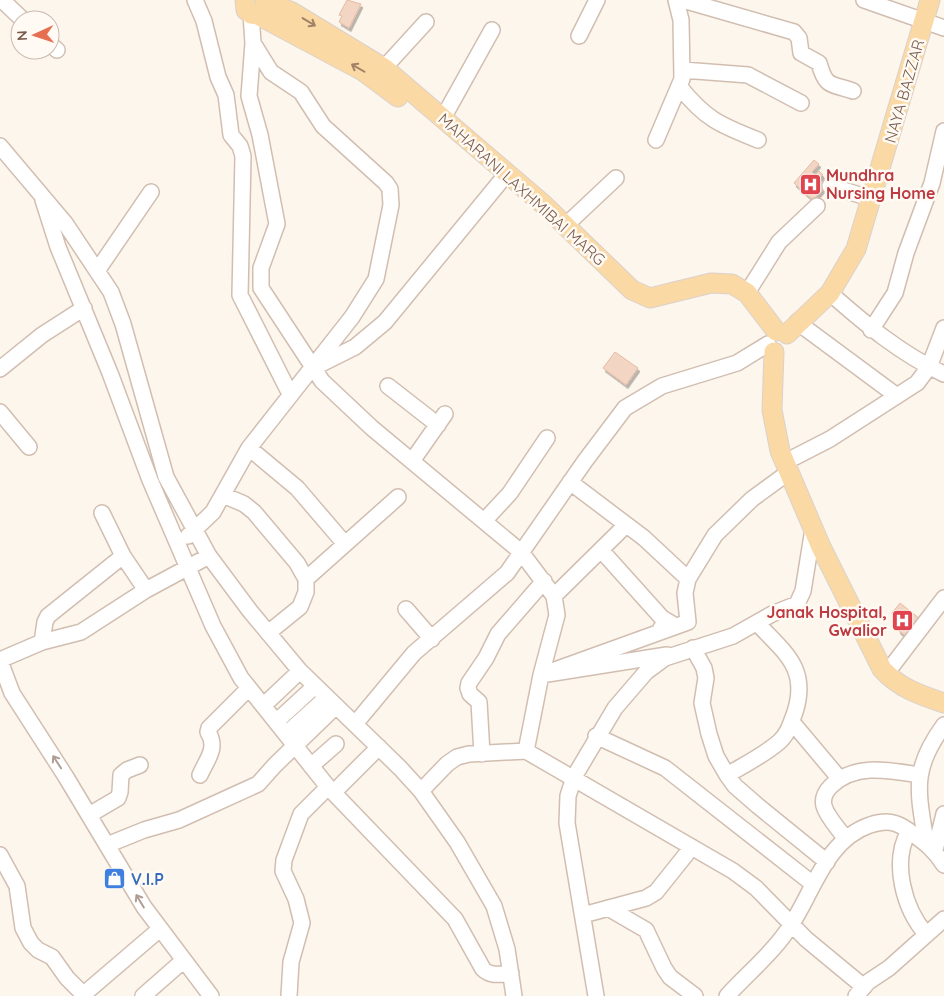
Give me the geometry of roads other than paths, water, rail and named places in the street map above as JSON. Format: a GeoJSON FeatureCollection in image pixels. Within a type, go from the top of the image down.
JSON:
{"type":"FeatureCollection","features":[{"type":"Feature","properties":{"kind":"main road","name":"NAYA BAZZAR"},"geometry":{"type":"LineString","coordinates":[[780,339],[830,293],[856,249],[930,0]]}},
{"type":"Feature","properties":{"kind":"main road","name":"MAHARANI LAXHMIBAI MARG"},"geometry":{"type":"LineString","coordinates":[[257,6],[292,12],[384,68],[566,225],[632,290],[643,297],[658,297],[711,283],[732,284],[747,293]]}},
{"type":"Feature","properties":{"kind":"main road"},"geometry":{"type":"LineString","coordinates":[[257,6],[285,28],[380,82],[556,231],[633,305],[658,309],[701,296],[727,295],[738,301],[780,339]]}},
{"type":"Feature","properties":{"kind":"main road"},"geometry":{"type":"LineString","coordinates":[[747,293],[780,339],[773,418],[780,451],[792,464],[873,633],[892,666],[905,677],[944,692]]}},
{"type":"Feature","properties":{"kind":"main road"},"geometry":{"type":"LineString","coordinates":[[792,464],[813,529],[882,669],[892,680],[904,688],[944,703]]}},
{"type":"Feature","properties":{"kind":"street"},"geometry":{"type":"LineString","coordinates":[[2,0],[12,10]]}},
{"type":"Feature","properties":{"kind":"street"},"geometry":{"type":"LineString","coordinates":[[194,0],[204,21],[218,76],[226,94],[231,135],[240,146],[243,156],[240,295],[290,394]]}},
{"type":"Feature","properties":{"kind":"street"},"geometry":{"type":"LineString","coordinates":[[579,36],[597,0]]}},
{"type":"Feature","properties":{"kind":"street"},"geometry":{"type":"LineString","coordinates":[[656,140],[679,86],[683,70],[681,20],[676,0]]}},
{"type":"Feature","properties":{"kind":"street"},"geometry":{"type":"LineString","coordinates":[[683,0],[794,32],[799,38],[802,53],[820,63],[823,79],[853,91]]}},
{"type":"Feature","properties":{"kind":"street"},"geometry":{"type":"LineString","coordinates":[[864,0],[944,28]]}},
{"type":"Feature","properties":{"kind":"street"},"geometry":{"type":"LineString","coordinates":[[257,6],[249,96],[260,135],[277,224],[261,268],[261,288],[322,381],[372,428],[485,520],[521,552],[554,596],[557,615],[541,675],[526,750]]}},
{"type":"Feature","properties":{"kind":"street"},"geometry":{"type":"LineString","coordinates":[[384,68],[426,22]]}},
{"type":"Feature","properties":{"kind":"street"},"geometry":{"type":"LineString","coordinates":[[443,118],[492,30]]}},
{"type":"Feature","properties":{"kind":"street"},"geometry":{"type":"LineString","coordinates":[[177,543],[195,531],[213,512],[249,448],[352,317],[376,279],[391,205],[390,189],[386,183],[323,126],[301,92],[278,78],[265,66],[253,43]]}},
{"type":"Feature","properties":{"kind":"street"},"geometry":{"type":"LineString","coordinates":[[683,70],[748,75],[801,104]]}},
{"type":"Feature","properties":{"kind":"street"},"geometry":{"type":"LineString","coordinates":[[679,86],[696,108],[711,120],[758,140]]}},
{"type":"Feature","properties":{"kind":"street"},"geometry":{"type":"LineString","coordinates":[[871,330],[895,293],[906,253],[932,183],[944,131]]}},
{"type":"Feature","properties":{"kind":"street"},"geometry":{"type":"LineString","coordinates":[[0,146],[65,223],[111,292],[123,324],[166,477],[209,556],[300,671],[379,747],[421,791],[457,842],[494,906],[507,949],[514,996]]}},
{"type":"Feature","properties":{"kind":"street"},"geometry":{"type":"LineString","coordinates":[[566,225],[616,178]]}},
{"type":"Feature","properties":{"kind":"street"},"geometry":{"type":"LineString","coordinates":[[312,368],[355,347],[385,322],[500,182]]}},
{"type":"Feature","properties":{"kind":"street"},"geometry":{"type":"LineString","coordinates":[[830,186],[872,200]]}},
{"type":"Feature","properties":{"kind":"street"},"geometry":{"type":"LineString","coordinates":[[97,270],[151,192]]}},
{"type":"Feature","properties":{"kind":"street"},"geometry":{"type":"LineString","coordinates":[[43,197],[58,247],[186,567],[213,626],[248,689],[264,705],[331,790],[455,919],[483,970],[487,973],[495,974],[511,973]]}},
{"type":"Feature","properties":{"kind":"street"},"geometry":{"type":"LineString","coordinates":[[747,293],[779,242],[817,206]]}},
{"type":"Feature","properties":{"kind":"street"},"geometry":{"type":"LineString","coordinates":[[830,293],[871,330],[929,367],[944,374]]}},
{"type":"Feature","properties":{"kind":"street"},"geometry":{"type":"LineString","coordinates":[[0,369],[42,335],[84,308]]}},
{"type":"Feature","properties":{"kind":"street"},"geometry":{"type":"LineString","coordinates":[[541,675],[688,622],[685,593],[688,579],[715,535],[752,498],[792,464],[917,383],[929,367],[944,328]]}},
{"type":"Feature","properties":{"kind":"street"},"geometry":{"type":"LineString","coordinates":[[355,724],[414,653],[507,573],[610,426],[625,408],[637,399],[662,386],[737,363],[780,339],[897,396]]}},
{"type":"Feature","properties":{"kind":"street"},"geometry":{"type":"LineString","coordinates":[[388,386],[441,419],[412,461]]}},
{"type":"Feature","properties":{"kind":"street"},"geometry":{"type":"LineString","coordinates":[[0,412],[29,447]]}},
{"type":"Feature","properties":{"kind":"street"},"geometry":{"type":"LineString","coordinates":[[485,520],[510,493],[547,438]]}},
{"type":"Feature","properties":{"kind":"street"},"geometry":{"type":"LineString","coordinates":[[249,448],[297,488],[346,544]]}},
{"type":"Feature","properties":{"kind":"street"},"geometry":{"type":"LineString","coordinates":[[570,482],[626,525],[688,579]]}},
{"type":"Feature","properties":{"kind":"street"},"geometry":{"type":"LineString","coordinates":[[223,496],[244,504],[254,512],[297,563],[306,579],[306,592],[300,607],[268,632]]}},
{"type":"Feature","properties":{"kind":"street"},"geometry":{"type":"LineString","coordinates":[[306,579],[398,497]]}},
{"type":"Feature","properties":{"kind":"street"},"geometry":{"type":"LineString","coordinates":[[102,513],[123,556],[146,590]]}},
{"type":"Feature","properties":{"kind":"street"},"geometry":{"type":"LineString","coordinates":[[554,596],[626,525]]}},
{"type":"Feature","properties":{"kind":"street"},"geometry":{"type":"LineString","coordinates":[[596,996],[567,823],[568,796],[574,778],[596,736],[615,708],[646,672],[665,658],[733,636],[756,623],[792,607],[800,598],[813,529]]}},
{"type":"Feature","properties":{"kind":"street"},"geometry":{"type":"LineString","coordinates":[[541,675],[672,624],[662,618],[600,550]]}},
{"type":"Feature","properties":{"kind":"street"},"geometry":{"type":"LineString","coordinates":[[42,642],[45,622],[48,616],[123,556]]}},
{"type":"Feature","properties":{"kind":"street"},"geometry":{"type":"LineString","coordinates":[[209,556],[146,590],[81,632],[42,642],[0,660],[2,675],[12,693],[144,907],[211,996]]}},
{"type":"Feature","properties":{"kind":"street"},"geometry":{"type":"LineString","coordinates":[[482,754],[479,702],[470,694],[469,682],[486,658],[498,634],[544,581]]}},
{"type":"Feature","properties":{"kind":"street"},"geometry":{"type":"LineString","coordinates":[[892,666],[944,598]]}},
{"type":"Feature","properties":{"kind":"street"},"geometry":{"type":"LineString","coordinates":[[406,609],[432,639]]}},
{"type":"Feature","properties":{"kind":"street"},"geometry":{"type":"LineString","coordinates":[[727,775],[777,744],[786,735],[799,699],[800,682],[787,655],[756,623]]}},
{"type":"Feature","properties":{"kind":"street"},"geometry":{"type":"LineString","coordinates":[[541,675],[688,650]]}},
{"type":"Feature","properties":{"kind":"street"},"geometry":{"type":"LineString","coordinates":[[688,650],[704,668],[706,678],[702,703],[704,716],[716,756],[727,775],[735,786],[826,862]]}},
{"type":"Feature","properties":{"kind":"street"},"geometry":{"type":"LineString","coordinates":[[264,705],[300,671]]}},
{"type":"Feature","properties":{"kind":"street"},"geometry":{"type":"LineString","coordinates":[[277,721],[315,686]]}},
{"type":"Feature","properties":{"kind":"street"},"geometry":{"type":"LineString","coordinates":[[200,775],[214,747],[214,741],[208,732],[209,728],[248,689]]}},
{"type":"Feature","properties":{"kind":"street"},"geometry":{"type":"LineString","coordinates":[[107,845],[144,830],[179,820],[258,784],[290,740],[332,702]]}},
{"type":"Feature","properties":{"kind":"street"},"geometry":{"type":"LineString","coordinates":[[792,722],[839,778]]}},
{"type":"Feature","properties":{"kind":"street"},"geometry":{"type":"LineString","coordinates":[[930,846],[919,792],[918,775],[934,739],[944,725]]}},
{"type":"Feature","properties":{"kind":"street"},"geometry":{"type":"LineString","coordinates":[[596,736],[665,768],[813,884]]}},
{"type":"Feature","properties":{"kind":"street"},"geometry":{"type":"LineString","coordinates":[[311,766],[336,744]]}},
{"type":"Feature","properties":{"kind":"street"},"geometry":{"type":"LineString","coordinates":[[289,996],[291,962],[302,923],[296,899],[283,871],[284,860],[296,824],[302,814],[379,747]]}},
{"type":"Feature","properties":{"kind":"street"},"geometry":{"type":"LineString","coordinates":[[421,791],[447,764],[457,757],[526,750],[733,871],[756,888],[860,991],[944,919]]}},
{"type":"Feature","properties":{"kind":"street"},"geometry":{"type":"LineString","coordinates":[[89,815],[118,798],[121,775],[127,770],[140,765]]}},
{"type":"Feature","properties":{"kind":"street"},"geometry":{"type":"LineString","coordinates":[[845,838],[824,808],[823,798],[827,790],[839,778],[857,771],[870,770],[918,775]]}},
{"type":"Feature","properties":{"kind":"street"},"geometry":{"type":"LineString","coordinates":[[930,846],[944,814]]}},
{"type":"Feature","properties":{"kind":"street"},"geometry":{"type":"LineString","coordinates":[[727,996],[771,951],[792,924],[826,862],[845,838],[862,828],[896,822],[930,846],[944,865]]}},
{"type":"Feature","properties":{"kind":"street"},"geometry":{"type":"LineString","coordinates":[[909,831],[901,850],[902,877],[910,912],[926,934]]}},
{"type":"Feature","properties":{"kind":"street"},"geometry":{"type":"LineString","coordinates":[[583,915],[646,898],[656,892],[692,847]]}},
{"type":"Feature","properties":{"kind":"street"},"geometry":{"type":"LineString","coordinates":[[0,855],[17,886],[23,928],[31,943],[38,950],[52,957],[67,978],[85,995],[160,929]]}},
{"type":"Feature","properties":{"kind":"street"},"geometry":{"type":"LineString","coordinates":[[608,908],[646,930],[670,977],[695,996]]}},
{"type":"Feature","properties":{"kind":"street"},"geometry":{"type":"LineString","coordinates":[[143,996],[184,960]]}},
{"type":"Feature","properties":{"kind":"place","name":"Mundhra Nursing Home"},"geometry":{"type":"Point","coordinates":[810,184]}},
{"type":"Feature","properties":{"kind":"place","name":"Janak Hospital, Gwalior"},"geometry":{"type":"Point","coordinates":[903,621]}},
{"type":"Feature","properties":{"kind":"place","name":"V.I.P"},"geometry":{"type":"Point","coordinates":[115,879]}}]}
